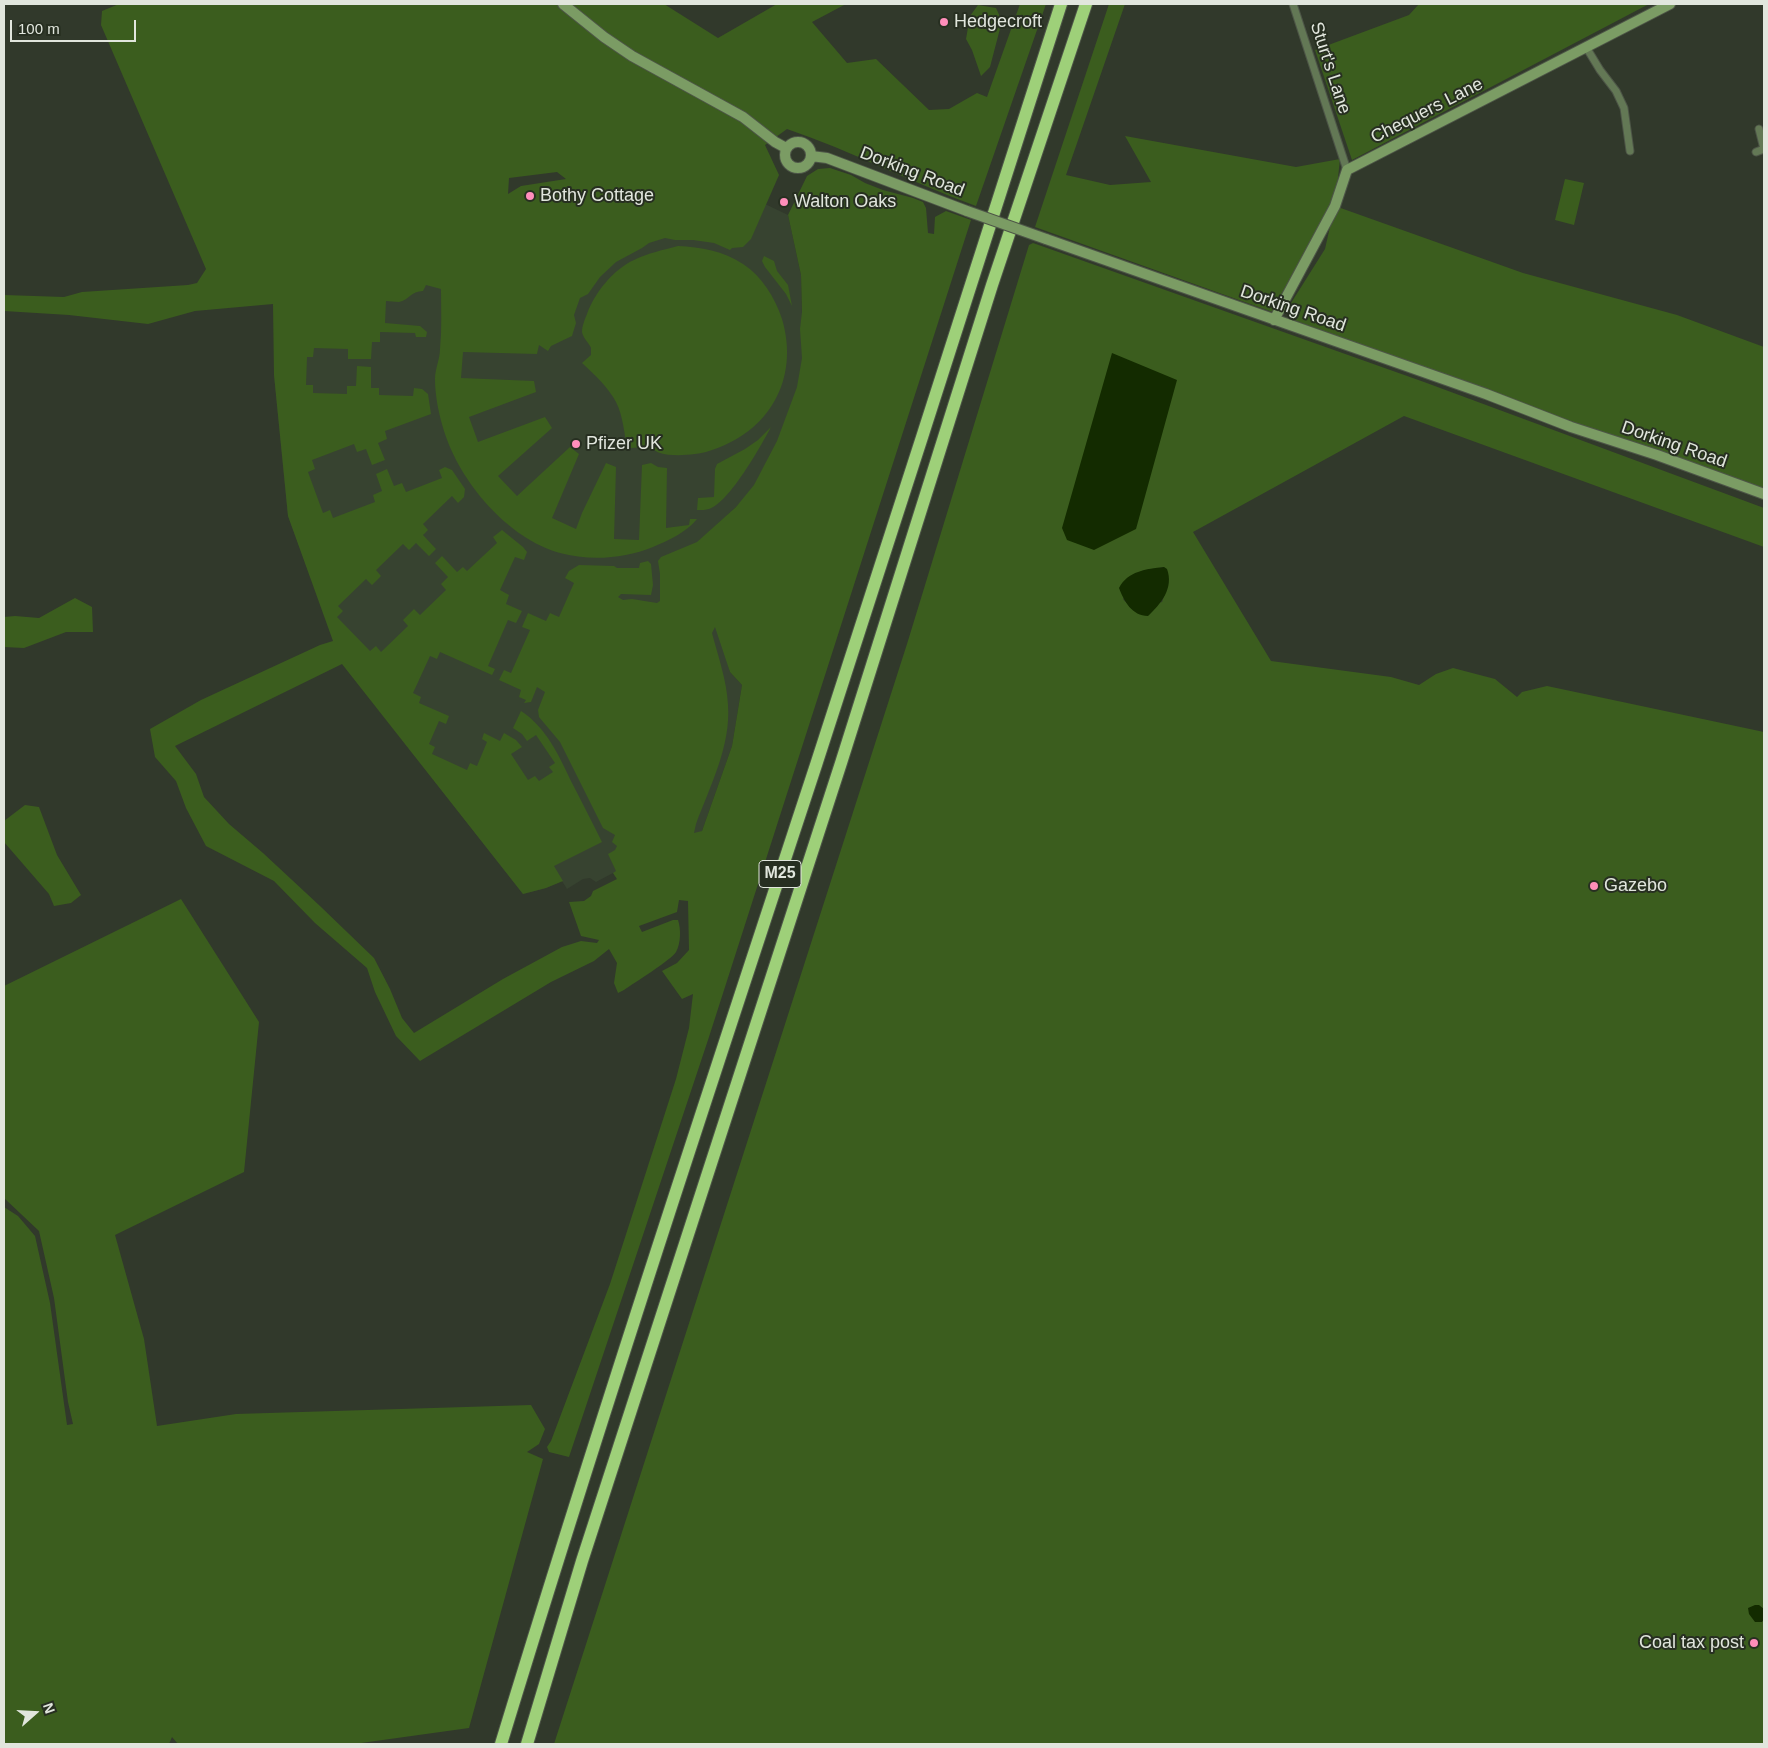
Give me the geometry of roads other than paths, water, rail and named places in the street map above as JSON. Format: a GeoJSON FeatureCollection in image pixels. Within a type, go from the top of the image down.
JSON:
{"type":"FeatureCollection","features":[{"type":"Feature","properties":{"kind":"highway","name":"M25"},"geometry":{"type":"LineString","coordinates":[[501,1744],[713,1074],[817,760],[1061,4]]}},
{"type":"Feature","properties":{"kind":"highway","name":"M25"},"geometry":{"type":"LineString","coordinates":[[527,1744],[585,1551],[841,763],[992,285],[1086,4]]}},
{"type":"Feature","properties":{"kind":"main road"},"geometry":{"type":"LineString","coordinates":[[563,4],[632,56],[744,117],[775,142],[786,148]]}},
{"type":"Feature","properties":{"kind":"main road","name":"Chequers Lane"},"geometry":{"type":"LineString","coordinates":[[1347,170],[1670,4]]}},
{"type":"Feature","properties":{"kind":"main road"},"geometry":{"type":"LineString","coordinates":[[796,142],[802,142],[810,150],[810,161],[803,168],[793,168],[785,160],[786,148],[796,142]]}},
{"type":"Feature","properties":{"kind":"main road","name":"Dorking Road"},"geometry":{"type":"LineString","coordinates":[[811,156],[827,158],[968,211],[1501,400],[1570,427],[1657,455],[1764,494]]}},
{"type":"Feature","properties":{"kind":"main road"},"geometry":{"type":"LineString","coordinates":[[1274,320],[1335,206],[1347,170]]}},
{"type":"Feature","properties":{"kind":"street","name":"Sturt's Lane"},"geometry":{"type":"LineString","coordinates":[[1293,4],[1347,170]]}},
{"type":"Feature","properties":{"kind":"street"},"geometry":{"type":"LineString","coordinates":[[1586,47],[1616,91],[1624,108],[1630,151]]}},
{"type":"Feature","properties":{"kind":"street"},"geometry":{"type":"LineString","coordinates":[[1756,152],[1764,149],[1759,129]]}},
{"type":"Feature","properties":{"kind":"place","name":"Hedgecroft"},"geometry":{"type":"Point","coordinates":[944,22]}},
{"type":"Feature","properties":{"kind":"place","name":"Bothy Cottage"},"geometry":{"type":"Point","coordinates":[530,196]}},
{"type":"Feature","properties":{"kind":"place","name":"Walton Oaks"},"geometry":{"type":"Point","coordinates":[784,202]}},
{"type":"Feature","properties":{"kind":"place","name":"Pfizer UK"},"geometry":{"type":"Point","coordinates":[576,444]}},
{"type":"Feature","properties":{"kind":"place","name":"Gazebo"},"geometry":{"type":"Point","coordinates":[1594,886]}},
{"type":"Feature","properties":{"kind":"place","name":"Coal tax post"},"geometry":{"type":"Point","coordinates":[1754,1643]}}]}
